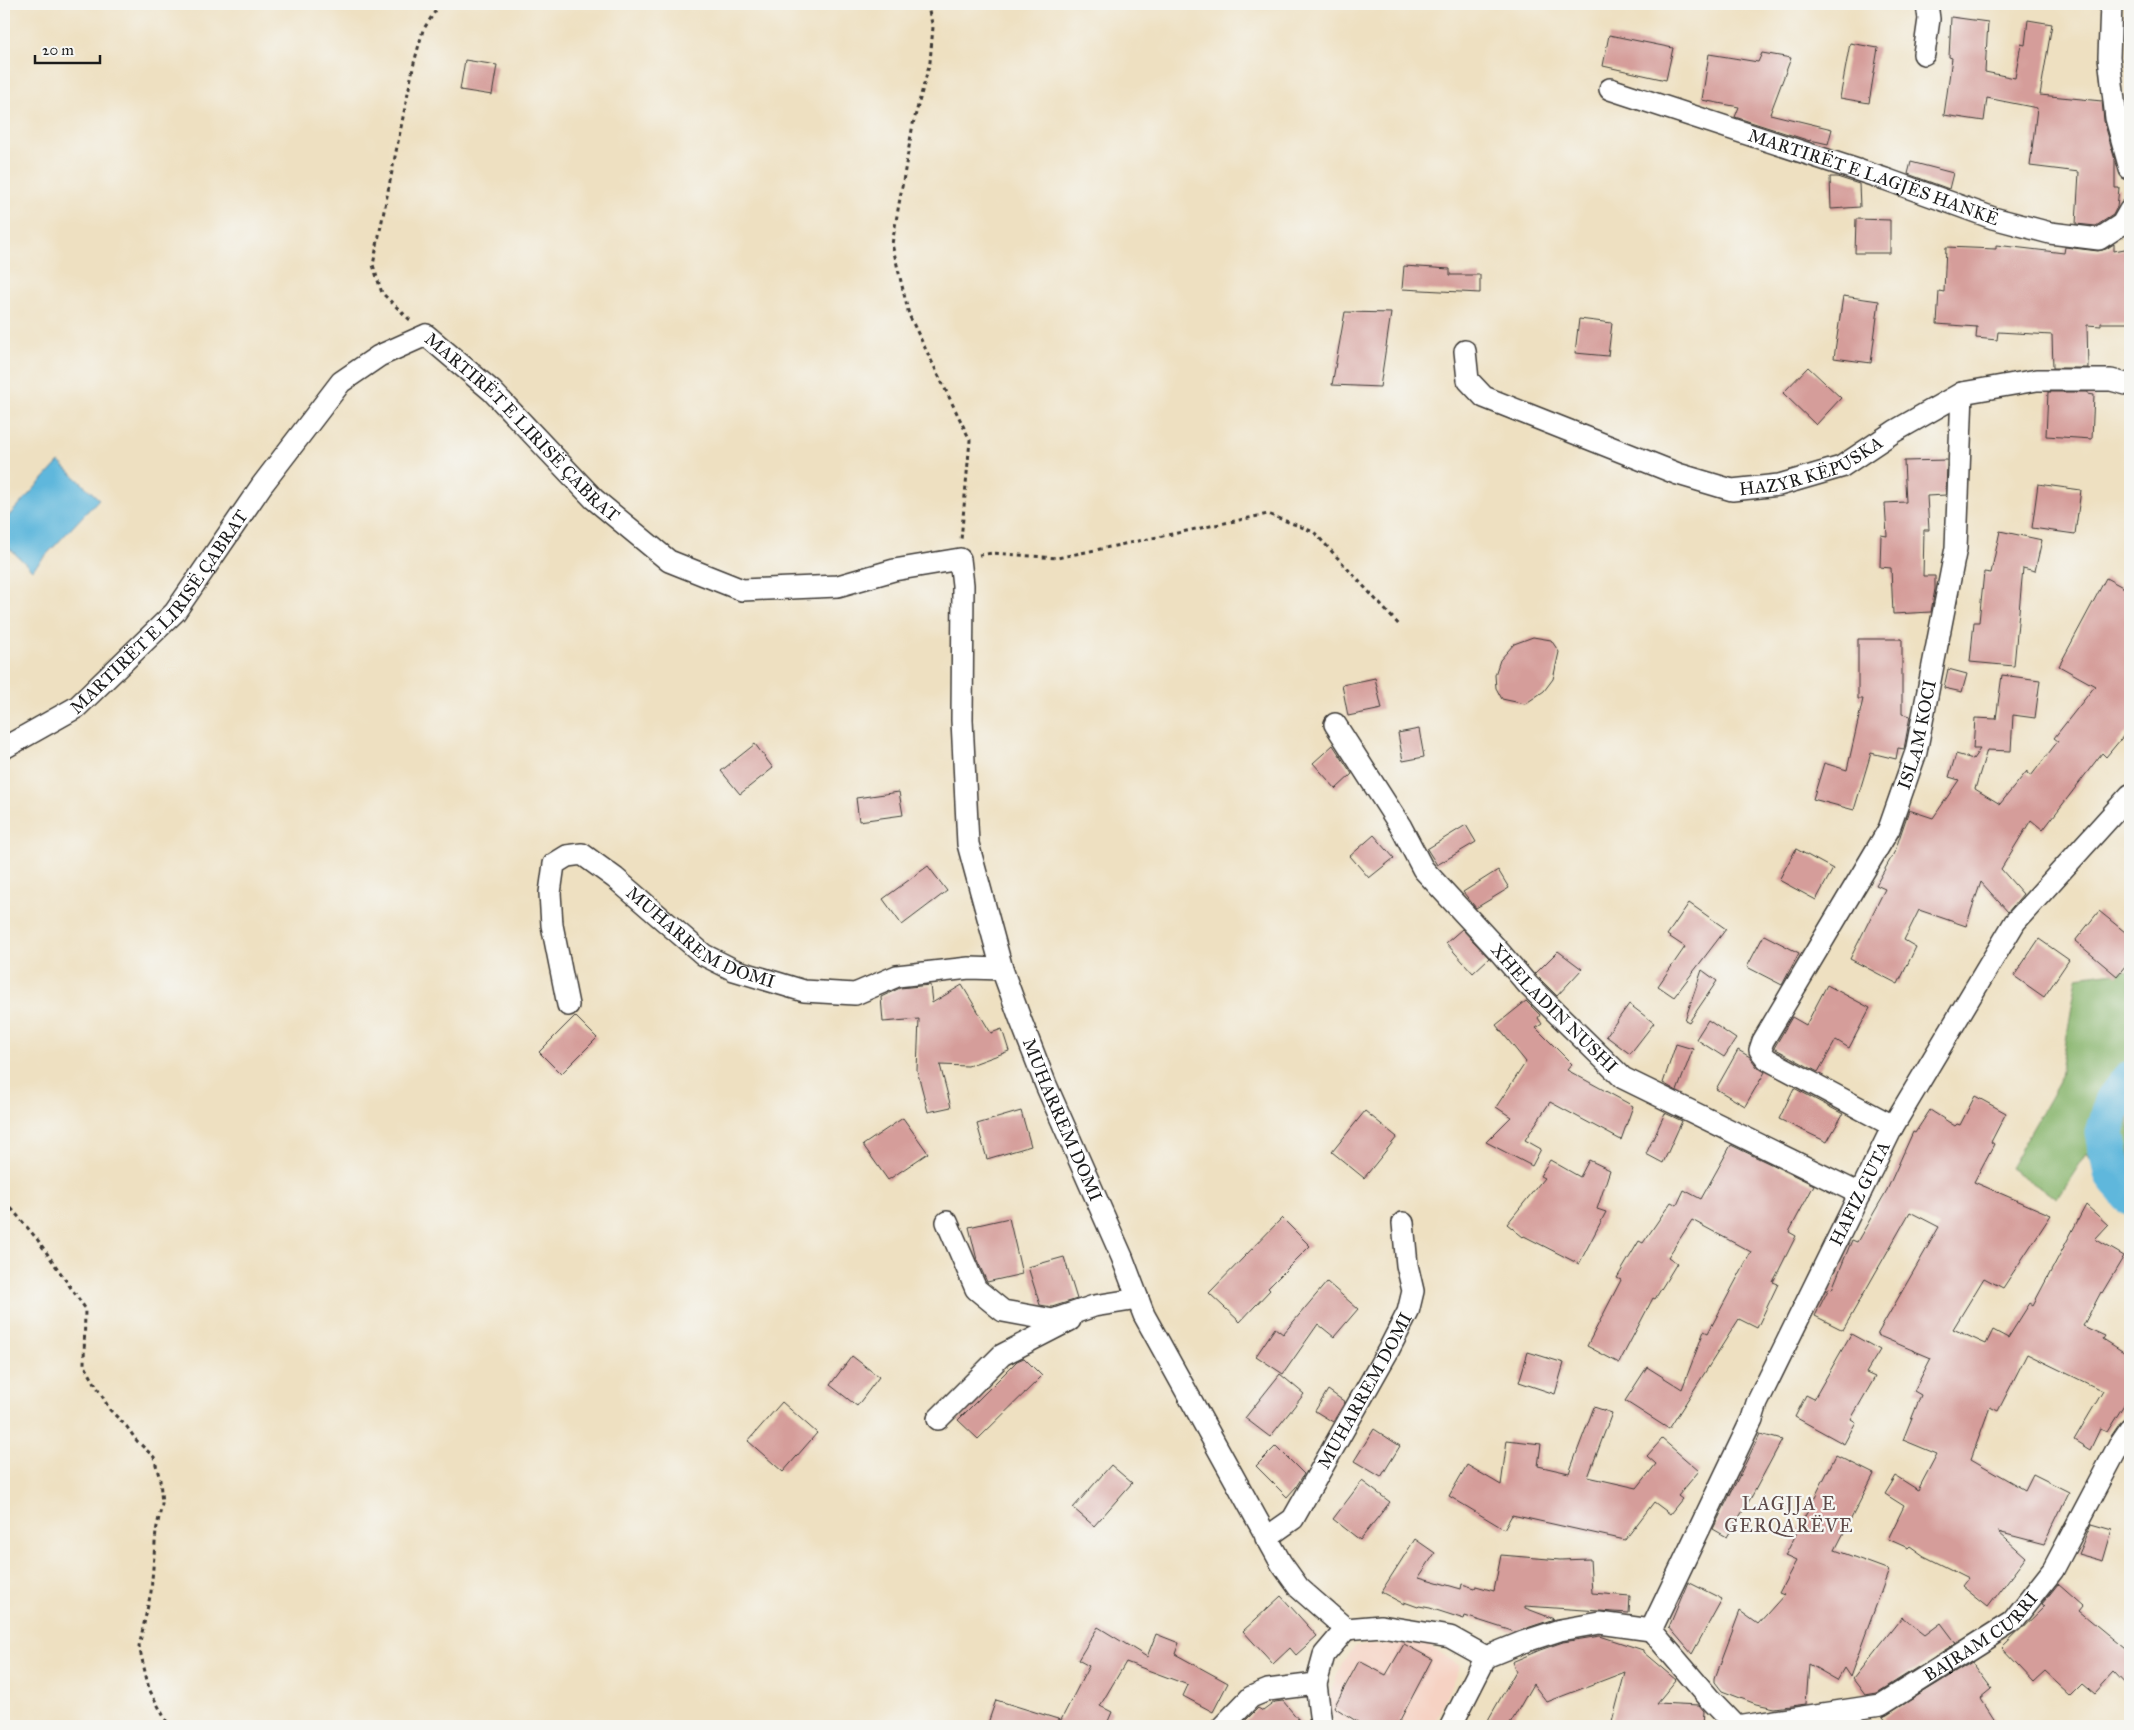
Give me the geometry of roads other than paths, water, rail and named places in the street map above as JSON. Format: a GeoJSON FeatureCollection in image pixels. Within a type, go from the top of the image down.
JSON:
{"type":"FeatureCollection","features":[{"type":"Feature","properties":{"kind":"street"},"geometry":{"type":"LineString","coordinates":[[1924,54],[1930,19],[1927,4]]}},
{"type":"Feature","properties":{"kind":"street"},"geometry":{"type":"LineString","coordinates":[[2112,4],[2109,57],[2115,109],[2130,169]]}},
{"type":"Feature","properties":{"kind":"street","name":"MARTIRËT E LAGJËS HANKË"},"geometry":{"type":"LineString","coordinates":[[1610,89],[1885,180],[1993,218],[2050,233],[2098,239],[2122,224],[2130,210]]}},
{"type":"Feature","properties":{"kind":"street","name":"MARTIRËT E LIRISË ÇABRAT"},"geometry":{"type":"LineString","coordinates":[[4,748],[77,707],[176,612],[262,485],[341,382],[379,356],[426,335],[492,391],[594,499],[669,562],[742,590],[838,586],[894,570],[960,559],[963,585]]}},
{"type":"Feature","properties":{"kind":"street","name":"HAZYR KËPUSKA"},"geometry":{"type":"LineString","coordinates":[[1465,351],[1468,380],[1484,397],[1678,474],[1732,490],[1779,485],[1841,467],[1895,432],[1962,393],[2037,380],[2111,380],[2130,385]]}},
{"type":"Feature","properties":{"kind":"street","name":"ISLAM KOCI"},"geometry":{"type":"LineString","coordinates":[[1893,1126],[1767,1059],[1760,1050],[1763,1041],[1890,830],[1916,752],[1956,548],[1962,393]]}},
{"type":"Feature","properties":{"kind":"street","name":"MUHARREM DOMI"},"geometry":{"type":"LineString","coordinates":[[963,585],[962,720],[968,844],[1002,969],[1043,1077],[1122,1257],[1144,1315],[1228,1464],[1266,1538],[1299,1588],[1346,1629]]}},
{"type":"Feature","properties":{"kind":"street","name":"XHELADIN NUSHI"},"geometry":{"type":"LineString","coordinates":[[1335,724],[1401,827],[1423,869],[1528,985],[1623,1078],[1860,1194]]}},
{"type":"Feature","properties":{"kind":"street","name":"HAFIZ GUTA"},"geometry":{"type":"LineString","coordinates":[[1651,1630],[1752,1419],[1757,1403],[1893,1126],[2015,922],[2130,795]]}},
{"type":"Feature","properties":{"kind":"street","name":"MUHARREM DOMI"},"geometry":{"type":"LineString","coordinates":[[568,1005],[552,925],[550,893],[554,864],[566,856],[582,854],[615,878],[704,955],[734,970],[804,991],[855,994],[897,976],[969,968],[1002,969]]}},
{"type":"Feature","properties":{"kind":"street"},"geometry":{"type":"LineString","coordinates":[[947,1222],[976,1289],[1003,1311],[1053,1320],[1094,1306],[1138,1299]]}},
{"type":"Feature","properties":{"kind":"street","name":"MUHARREM DOMI"},"geometry":{"type":"LineString","coordinates":[[1266,1538],[1293,1519],[1388,1352],[1408,1312],[1413,1291],[1407,1265],[1403,1222]]}},
{"type":"Feature","properties":{"kind":"street"},"geometry":{"type":"LineString","coordinates":[[938,1419],[1002,1355],[1094,1306]]}},
{"type":"Feature","properties":{"kind":"street","name":"BAJRAM CURRI"},"geometry":{"type":"LineString","coordinates":[[1743,1726],[1881,1705],[2012,1622],[2053,1570],[2119,1445],[2130,1429]]}},
{"type":"Feature","properties":{"kind":"street"},"geometry":{"type":"LineString","coordinates":[[1451,1726],[1486,1657],[1551,1633],[1600,1623],[1651,1630],[1709,1698],[1736,1726]]}},
{"type":"Feature","properties":{"kind":"street"},"geometry":{"type":"LineString","coordinates":[[1323,1726],[1316,1684],[1324,1656],[1346,1629],[1381,1626],[1450,1637],[1486,1657]]}},
{"type":"Feature","properties":{"kind":"street"},"geometry":{"type":"LineString","coordinates":[[1223,1726],[1250,1697],[1268,1690],[1316,1684]]}},
{"type":"Feature","properties":{"kind":"water"},"geometry":{"type":"Polygon","coordinates":[[[59,462],[99,499],[32,570],[4,543],[4,521],[59,462]]]}},
{"type":"Feature","properties":{"kind":"waterway"},"geometry":{"type":"LineString","coordinates":[[2130,1080],[2114,1101],[2105,1133],[2113,1173],[2130,1195]]}},
{"type":"Feature","properties":{"kind":"district","name":"LAGJJA E GERQARËVE"},"geometry":{"type":"Point","coordinates":[1789,1514]}}]}
